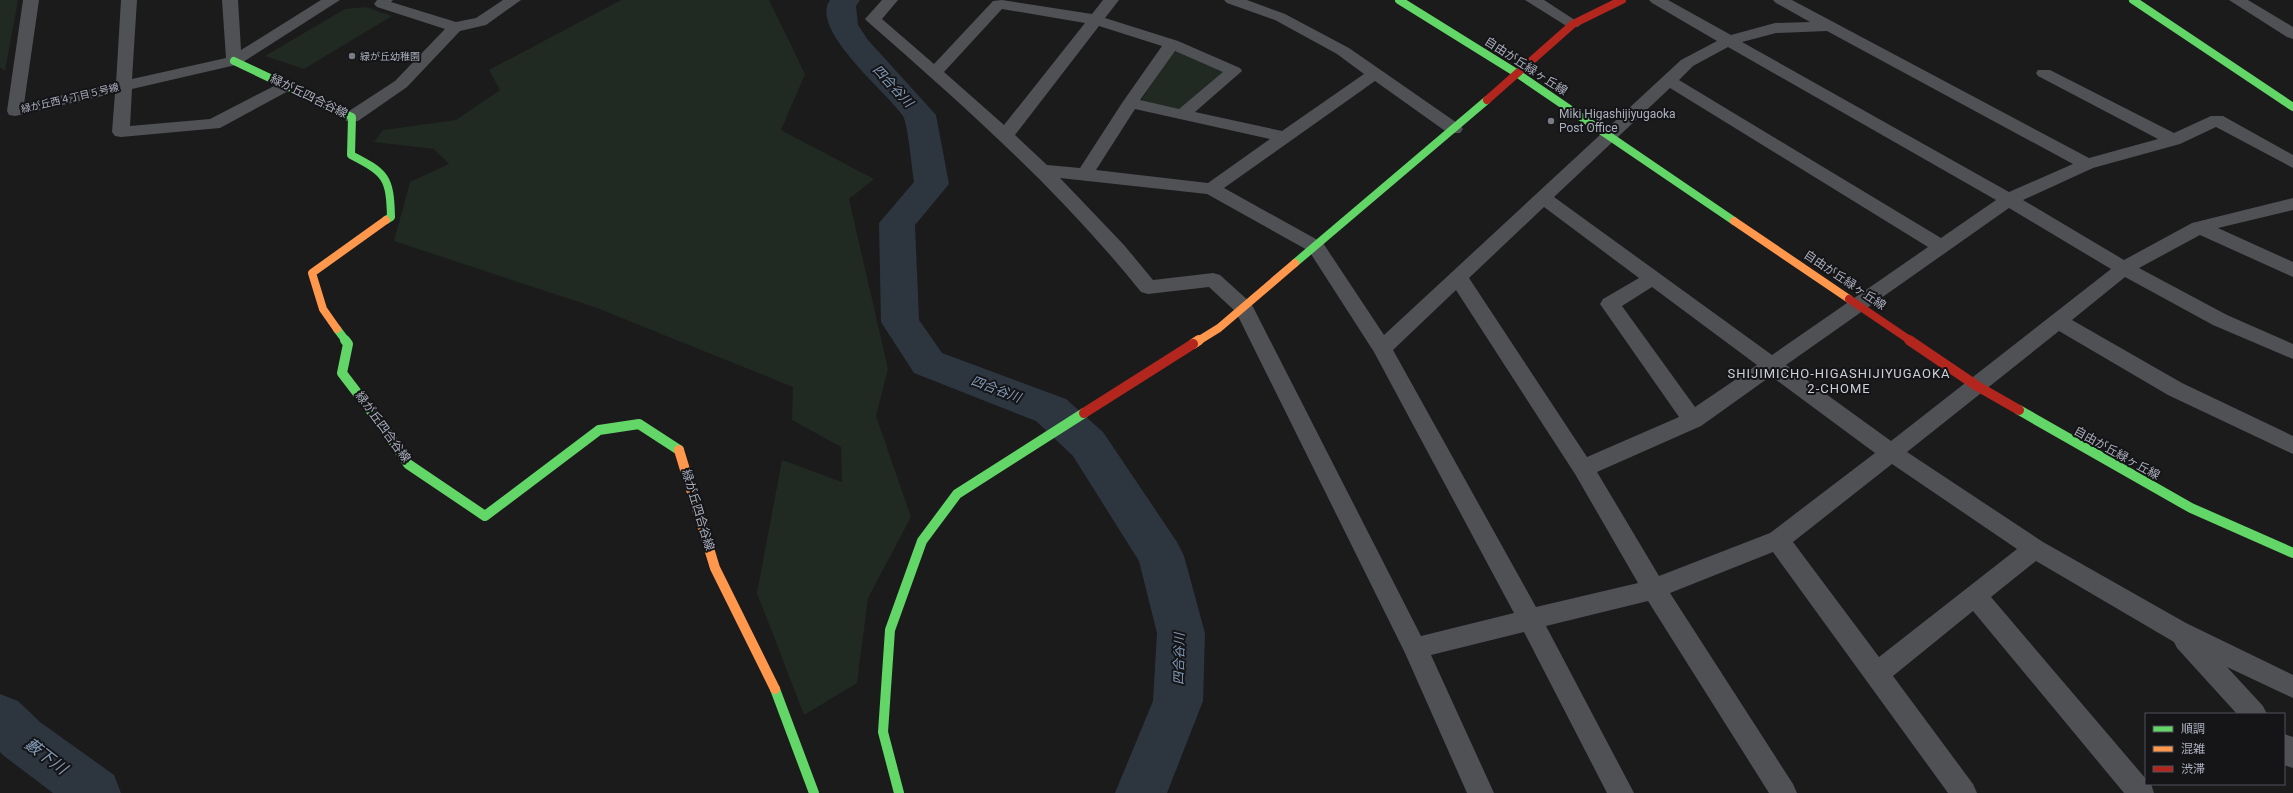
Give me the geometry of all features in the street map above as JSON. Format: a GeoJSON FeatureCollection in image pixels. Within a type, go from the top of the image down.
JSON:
{"type":"FeatureCollection","features":[{"type":"Feature","properties":{"kind":"street","name":"緑が丘西４丁目５号線"},"geometry":{"type":"LineString","coordinates":[[31,0],[15,111],[234,61]]}},
{"type":"Feature","properties":{"kind":"street"},"geometry":{"type":"LineString","coordinates":[[129,0],[121,132],[214,124],[286,86]]}},
{"type":"Feature","properties":{"kind":"street"},"geometry":{"type":"LineString","coordinates":[[230,0],[234,61],[332,0]]}},
{"type":"Feature","properties":{"kind":"street"},"geometry":{"type":"LineString","coordinates":[[386,0],[382,4],[455,27],[481,22],[513,0]]}},
{"type":"Feature","properties":{"kind":"street"},"geometry":{"type":"LineString","coordinates":[[890,0],[873,19],[935,72],[1043,170],[1120,251],[1148,287],[1212,280],[1244,308],[1415,648],[1481,793]]}},
{"type":"Feature","properties":{"kind":"street"},"geometry":{"type":"LineString","coordinates":[[1005,136],[1097,20],[1111,0]]}},
{"type":"Feature","properties":{"kind":"street"},"geometry":{"type":"LineString","coordinates":[[1232,0],[1280,17],[1344,51],[1454,129]]}},
{"type":"Feature","properties":{"kind":"street","name":"自由が丘緑ヶ丘線"},"geometry":{"type":"LineString","coordinates":[[1399,0],[1518,74],[1859,304],[1977,386],[2191,508],[2293,553]]}},
{"type":"Feature","properties":{"kind":"street"},"geometry":{"type":"LineString","coordinates":[[1533,0],[1572,24]]}},
{"type":"Feature","properties":{"kind":"street"},"geometry":{"type":"LineString","coordinates":[[899,793],[883,732],[890,630],[922,541],[957,494],[1055,430],[1082,415],[1219,328],[1518,74],[1572,24],[1600,9],[1622,0]]}},
{"type":"Feature","properties":{"kind":"street"},"geometry":{"type":"LineString","coordinates":[[1657,0],[2009,199],[2124,268],[2259,339],[2293,352]]}},
{"type":"Feature","properties":{"kind":"street"},"geometry":{"type":"LineString","coordinates":[[1781,0],[2087,164]]}},
{"type":"Feature","properties":{"kind":"street"},"geometry":{"type":"LineString","coordinates":[[2134,0],[2293,107]]}},
{"type":"Feature","properties":{"kind":"street"},"geometry":{"type":"LineString","coordinates":[[2237,0],[2293,34]]}},
{"type":"Feature","properties":{"kind":"street"},"geometry":{"type":"LineString","coordinates":[[935,72],[998,4],[1097,20],[1172,44],[1234,71],[1184,113]]}},
{"type":"Feature","properties":{"kind":"street"},"geometry":{"type":"LineString","coordinates":[[1382,348],[1687,62],[1728,41],[1775,28],[1830,26]]}},
{"type":"Feature","properties":{"kind":"street"},"geometry":{"type":"LineString","coordinates":[[352,117],[401,84],[455,27]]}},
{"type":"Feature","properties":{"kind":"street"},"geometry":{"type":"LineString","coordinates":[[1085,174],[1130,103],[1172,44]]}},
{"type":"Feature","properties":{"kind":"street","name":"緑が丘四合谷線"},"geometry":{"type":"LineString","coordinates":[[234,61],[352,117],[351,155],[383,171],[391,186],[391,217],[312,273],[323,309],[348,344],[342,373],[384,428],[408,464],[485,516],[599,430],[639,424],[679,449],[716,568],[770,675],[814,793]]}},
{"type":"Feature","properties":{"kind":"street"},"geometry":{"type":"LineString","coordinates":[[1211,189],[1376,73]]}},
{"type":"Feature","properties":{"kind":"street"},"geometry":{"type":"LineString","coordinates":[[2044,73],[2174,140]]}},
{"type":"Feature","properties":{"kind":"street"},"geometry":{"type":"LineString","coordinates":[[1668,80],[1942,247]]}},
{"type":"Feature","properties":{"kind":"street"},"geometry":{"type":"LineString","coordinates":[[1130,103],[1184,113],[1284,137]]}},
{"type":"Feature","properties":{"kind":"street"},"geometry":{"type":"LineString","coordinates":[[1583,468],[1693,420],[2009,199],[2087,164],[2174,140],[2217,120],[2293,162]]}},
{"type":"Feature","properties":{"kind":"street"},"geometry":{"type":"LineString","coordinates":[[1043,170],[1211,189],[1316,247],[1382,348],[1530,619],[1621,793]]}},
{"type":"Feature","properties":{"kind":"street"},"geometry":{"type":"LineString","coordinates":[[1543,198],[1892,452],[2035,549],[2177,631],[2293,688]]}},
{"type":"Feature","properties":{"kind":"street"},"geometry":{"type":"LineString","coordinates":[[1415,648],[1654,589],[1778,540],[1977,386],[2124,268],[2199,227],[2293,204]]}},
{"type":"Feature","properties":{"kind":"street"},"geometry":{"type":"LineString","coordinates":[[2199,227],[2293,270]]}},
{"type":"Feature","properties":{"kind":"street"},"geometry":{"type":"LineString","coordinates":[[1458,277],[1583,468],[1654,589],[1784,793]]}},
{"type":"Feature","properties":{"kind":"street"},"geometry":{"type":"LineString","coordinates":[[1653,278],[1610,304],[1693,420]]}},
{"type":"Feature","properties":{"kind":"street"},"geometry":{"type":"LineString","coordinates":[[2058,321],[2175,389],[2293,446]]}},
{"type":"Feature","properties":{"kind":"street"},"geometry":{"type":"LineString","coordinates":[[1778,540],[1964,793]]}},
{"type":"Feature","properties":{"kind":"street"},"geometry":{"type":"LineString","coordinates":[[1877,673],[2035,549]]}},
{"type":"Feature","properties":{"kind":"street"},"geometry":{"type":"LineString","coordinates":[[1975,596],[2141,793]]}},
{"type":"Feature","properties":{"kind":"street"},"geometry":{"type":"LineString","coordinates":[[2177,631],[2253,713]]}},
{"type":"Feature","properties":{"kind":"street"},"geometry":{"type":"LineString","coordinates":[[2285,747],[2293,756]]}},
{"type":"Feature","properties":{"kind":"shaded area"},"geometry":{"type":"Polygon","coordinates":[[[0,0],[18,0],[5,71],[0,67],[0,0]]]}},
{"type":"Feature","properties":{"kind":"shaded area"},"geometry":{"type":"Polygon","coordinates":[[[621,0],[769,0],[805,74],[781,130],[874,179],[849,199],[888,369],[876,416],[911,517],[868,598],[857,683],[804,715],[757,593],[782,460],[842,482],[841,447],[792,420],[793,387],[597,308],[394,241],[410,182],[449,164],[434,149],[374,142],[383,130],[456,120],[500,90],[489,70],[621,0]]]}},
{"type":"Feature","properties":{"kind":"shaded area"},"geometry":{"type":"Polygon","coordinates":[[[366,7],[392,16],[304,69],[265,56],[345,9],[366,7]]]}},
{"type":"Feature","properties":{"kind":"shaded area"},"geometry":{"type":"Polygon","coordinates":[[[1179,51],[1223,71],[1225,75],[1179,110],[1143,102],[1142,99],[1172,52],[1179,51]]]}},
{"type":"Feature","properties":{"kind":"waterway","name":"四合谷川"},"geometry":{"type":"LineString","coordinates":[[845,0],[841,5],[843,25],[857,46],[920,115],[932,184],[897,223],[900,322],[928,363],[1051,410],[1088,444],[1161,556],[1181,633],[1178,701],[1141,793]]}},
{"type":"Feature","properties":{"kind":"waterway","name":"藪下川"},"geometry":{"type":"LineString","coordinates":[[0,717],[22,739],[95,793]]}},
{"type":"Feature","properties":{"kind":"traffic: fast"},"geometry":{"type":"LineString","coordinates":[[1399,0],[1518,74],[1734,221]]}},
{"type":"Feature","properties":{"kind":"traffic: fast"},"geometry":{"type":"LineString","coordinates":[[2133,0],[2293,107]]}},
{"type":"Feature","properties":{"kind":"traffic: fast"},"geometry":{"type":"LineString","coordinates":[[234,61],[352,117],[351,155],[380,172],[385,177],[388,184],[390,192],[391,217],[386,220]]}},
{"type":"Feature","properties":{"kind":"traffic: fast"},"geometry":{"type":"LineString","coordinates":[[1295,263],[1487,100]]}},
{"type":"Feature","properties":{"kind":"traffic: fast"},"geometry":{"type":"LineString","coordinates":[[337,329],[348,344],[342,373],[384,428],[408,464],[485,516],[599,430],[639,424],[679,450]]}},
{"type":"Feature","properties":{"kind":"traffic: fast"},"geometry":{"type":"LineString","coordinates":[[2019,410],[2191,508],[2293,553]]}},
{"type":"Feature","properties":{"kind":"traffic: fast"},"geometry":{"type":"LineString","coordinates":[[899,793],[883,732],[890,630],[922,541],[957,494],[1084,413]]}},
{"type":"Feature","properties":{"kind":"traffic: fast"},"geometry":{"type":"LineString","coordinates":[[775,689],[814,793]]}},
{"type":"Feature","properties":{"kind":"traffic: slow"},"geometry":{"type":"LineString","coordinates":[[337,329],[323,309],[312,273],[386,220]]}},
{"type":"Feature","properties":{"kind":"traffic: slow"},"geometry":{"type":"LineString","coordinates":[[1734,221],[1849,299]]}},
{"type":"Feature","properties":{"kind":"traffic: slow"},"geometry":{"type":"LineString","coordinates":[[1193,344],[1219,328],[1295,263]]}},
{"type":"Feature","properties":{"kind":"traffic: slow"},"geometry":{"type":"LineString","coordinates":[[679,450],[715,568],[775,689]]}},
{"type":"Feature","properties":{"kind":"traffic: jam"},"geometry":{"type":"LineString","coordinates":[[1487,100],[1573,24],[1622,0]]}},
{"type":"Feature","properties":{"kind":"traffic: jam"},"geometry":{"type":"LineString","coordinates":[[1849,299],[1977,386],[2019,410]]}},
{"type":"Feature","properties":{"kind":"traffic: jam"},"geometry":{"type":"LineString","coordinates":[[1084,413],[1193,344]]}},
{"type":"Feature","properties":{"kind":"place","name":"緑が丘幼稚園"},"geometry":{"type":"Point","coordinates":[352,56]}},
{"type":"Feature","properties":{"kind":"place","name":"Miki Higashijiyugaoka Post Office"},"geometry":{"type":"Point","coordinates":[1551,121]}},
{"type":"Feature","properties":{"kind":"district","name":"SHIJIMICHO-HIGASHIJIYUGAOKA 2-CHOME"},"geometry":{"type":"Point","coordinates":[1839,380]}}]}
